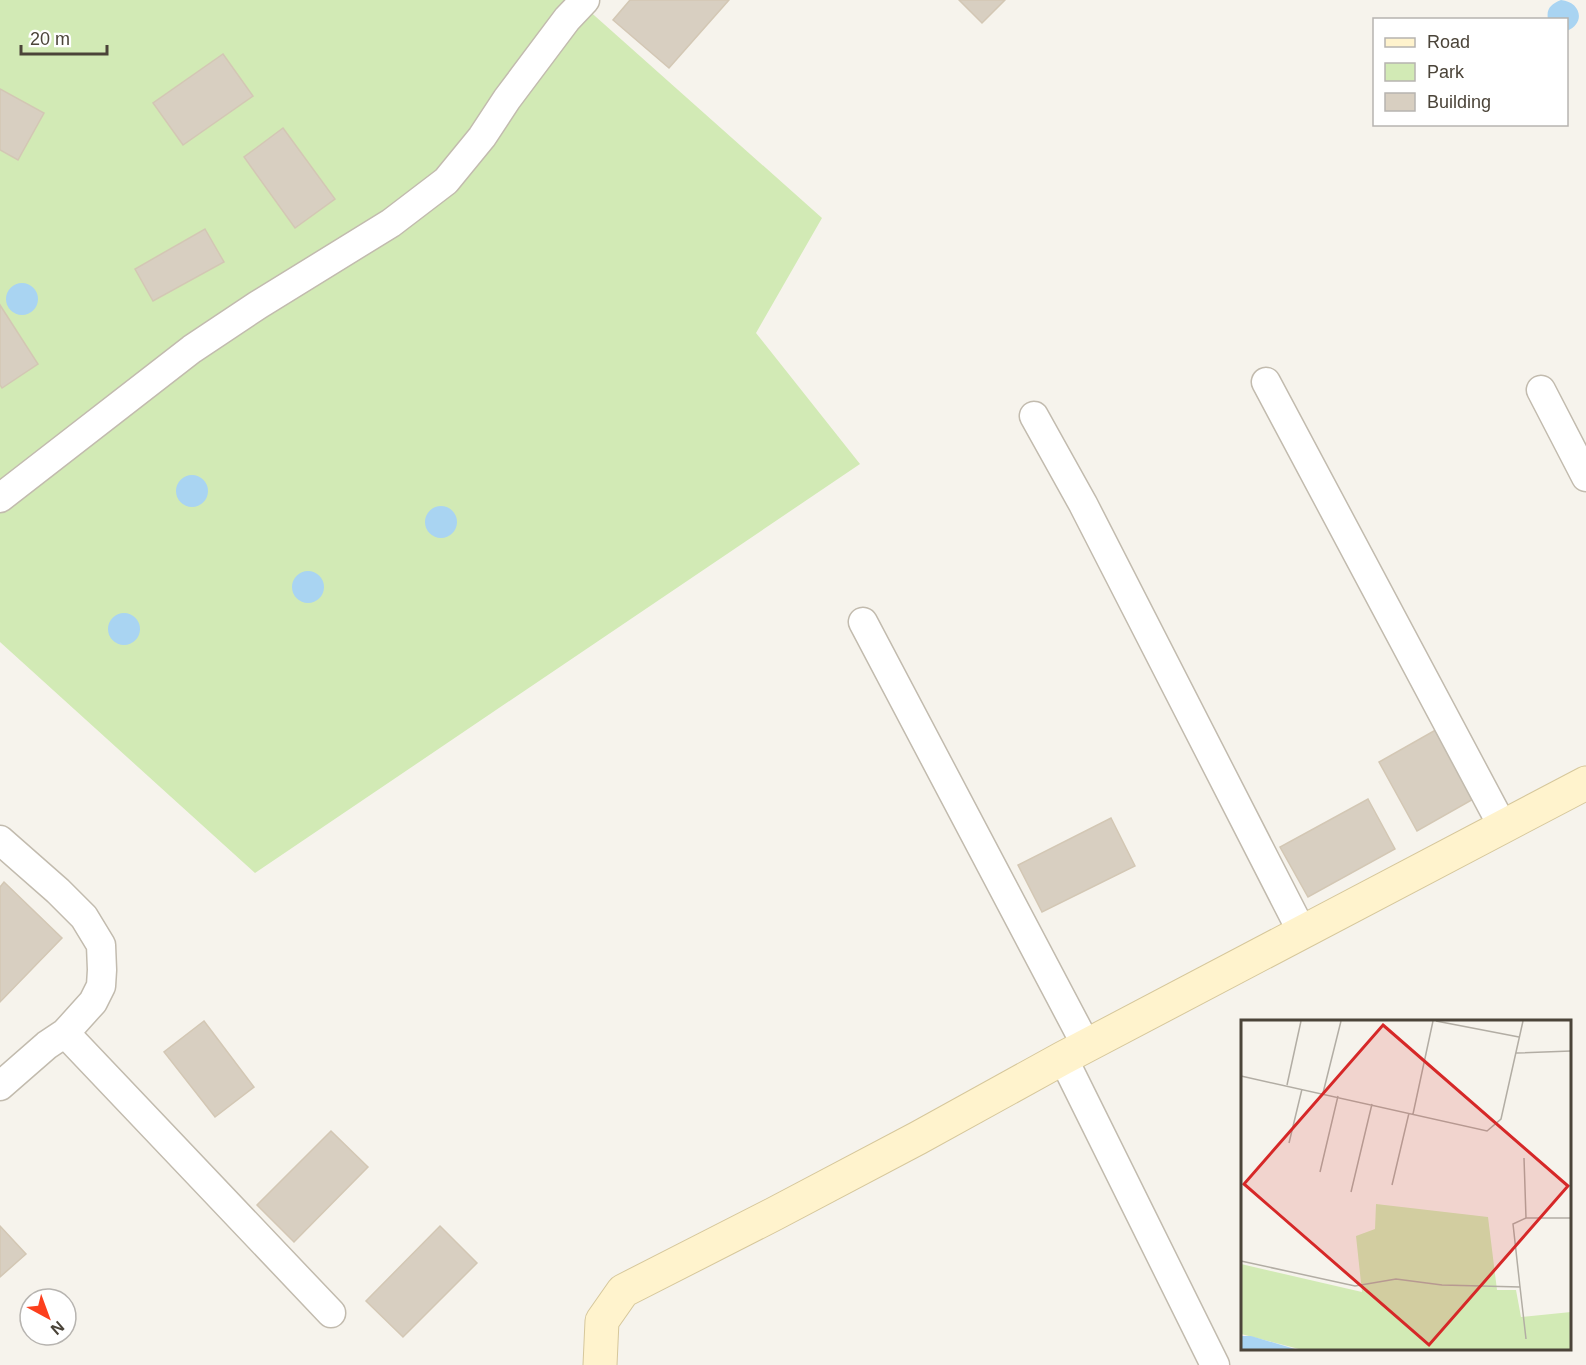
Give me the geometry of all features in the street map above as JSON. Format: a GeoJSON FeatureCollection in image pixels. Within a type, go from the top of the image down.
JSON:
{"type":"FeatureCollection","features":[{"type":"Feature","properties":{"kind":"street"},"geometry":{"type":"LineString","coordinates":[[0,498],[192,349],[258,305],[391,223],[446,181],[483,137],[507,99],[567,19],[585,0]]}},
{"type":"Feature","properties":{"kind":"street"},"geometry":{"type":"LineString","coordinates":[[1266,382],[1503,827]]}},
{"type":"Feature","properties":{"kind":"street"},"geometry":{"type":"LineString","coordinates":[[1541,390],[1586,477]]}},
{"type":"Feature","properties":{"kind":"street"},"geometry":{"type":"LineString","coordinates":[[1034,416],[1083,504],[1302,932]]}},
{"type":"Feature","properties":{"kind":"street"},"geometry":{"type":"LineString","coordinates":[[862,622],[1074,1051],[1215,1365]]}},
{"type":"Feature","properties":{"kind":"street"},"geometry":{"type":"LineString","coordinates":[[600,1365],[602,1321],[623,1291],[918,1138],[1074,1051],[1586,783]]}},
{"type":"Feature","properties":{"kind":"street"},"geometry":{"type":"LineString","coordinates":[[0,840],[84,917],[101,945],[101,986],[93,1002],[65,1033],[47,1045],[0,1086]]}},
{"type":"Feature","properties":{"kind":"street"},"geometry":{"type":"LineString","coordinates":[[65,1033],[331,1314]]}},
{"type":"Feature","properties":{"kind":"green space"},"geometry":{"type":"Polygon","coordinates":[[[0,0],[577,0],[822,218],[756,333],[860,464],[255,873],[0,642],[0,0]]]}},
{"type":"Feature","properties":{"kind":"water"},"geometry":{"type":"Polygon","coordinates":[[[1561,0],[1577,9],[1579,18],[1577,23],[1568,30],[1568,18],[1548,18],[1550,7],[1561,0]]]}},
{"type":"Feature","properties":{"kind":"water"},"geometry":{"type":"Polygon","coordinates":[[[22,283],[33,288],[38,299],[33,310],[22,315],[11,310],[6,299],[11,288],[22,283]]]}},
{"type":"Feature","properties":{"kind":"water"},"geometry":{"type":"Polygon","coordinates":[[[192,475],[203,480],[208,491],[203,502],[192,507],[181,502],[176,491],[181,480],[192,475]]]}},
{"type":"Feature","properties":{"kind":"water"},"geometry":{"type":"Polygon","coordinates":[[[441,506],[452,511],[457,522],[452,533],[441,538],[430,533],[425,522],[430,511],[441,506]]]}},
{"type":"Feature","properties":{"kind":"water"},"geometry":{"type":"Polygon","coordinates":[[[308,571],[319,576],[324,587],[319,598],[308,603],[297,598],[292,587],[297,576],[308,571]]]}},
{"type":"Feature","properties":{"kind":"water"},"geometry":{"type":"Polygon","coordinates":[[[124,613],[135,618],[140,629],[135,640],[124,645],[113,640],[108,629],[113,618],[124,613]]]}},
{"type":"Feature","properties":{"kind":"building"},"geometry":{"type":"Polygon","coordinates":[[[630,0],[729,0],[669,68],[613,20],[630,0]]]}},
{"type":"Feature","properties":{"kind":"building"},"geometry":{"type":"Polygon","coordinates":[[[959,0],[1005,0],[982,23],[959,0]]]}},
{"type":"Feature","properties":{"kind":"building"},"geometry":{"type":"Polygon","coordinates":[[[223,54],[253,96],[183,145],[153,103],[223,54]]]}},
{"type":"Feature","properties":{"kind":"building"},"geometry":{"type":"Polygon","coordinates":[[[0,89],[44,113],[18,160],[0,150],[0,89]]]}},
{"type":"Feature","properties":{"kind":"building"},"geometry":{"type":"Polygon","coordinates":[[[283,128],[335,199],[295,228],[244,157],[283,128]]]}},
{"type":"Feature","properties":{"kind":"building"},"geometry":{"type":"Polygon","coordinates":[[[205,229],[224,262],[153,301],[135,269],[205,229]]]}},
{"type":"Feature","properties":{"kind":"building"},"geometry":{"type":"Polygon","coordinates":[[[0,305],[38,364],[2,388],[0,385],[0,305]]]}},
{"type":"Feature","properties":{"kind":"building"},"geometry":{"type":"Polygon","coordinates":[[[1439,728],[1477,797],[1417,831],[1379,762],[1439,728]]]}},
{"type":"Feature","properties":{"kind":"building"},"geometry":{"type":"Polygon","coordinates":[[[1368,799],[1395,849],[1308,897],[1280,847],[1368,799]]]}},
{"type":"Feature","properties":{"kind":"building"},"geometry":{"type":"Polygon","coordinates":[[[1111,818],[1135,866],[1042,912],[1018,865],[1111,818]]]}},
{"type":"Feature","properties":{"kind":"building"},"geometry":{"type":"Polygon","coordinates":[[[4,882],[62,938],[0,1002],[0,887],[4,882]]]}},
{"type":"Feature","properties":{"kind":"building"},"geometry":{"type":"Polygon","coordinates":[[[204,1021],[254,1087],[215,1117],[164,1052],[204,1021]]]}},
{"type":"Feature","properties":{"kind":"building"},"geometry":{"type":"Polygon","coordinates":[[[331,1131],[368,1167],[294,1242],[257,1205],[331,1131]]]}},
{"type":"Feature","properties":{"kind":"building"},"geometry":{"type":"Polygon","coordinates":[[[0,1226],[26,1254],[0,1277],[0,1226]]]}},
{"type":"Feature","properties":{"kind":"building"},"geometry":{"type":"Polygon","coordinates":[[[440,1226],[477,1263],[403,1337],[366,1301],[440,1226]]]}}]}
